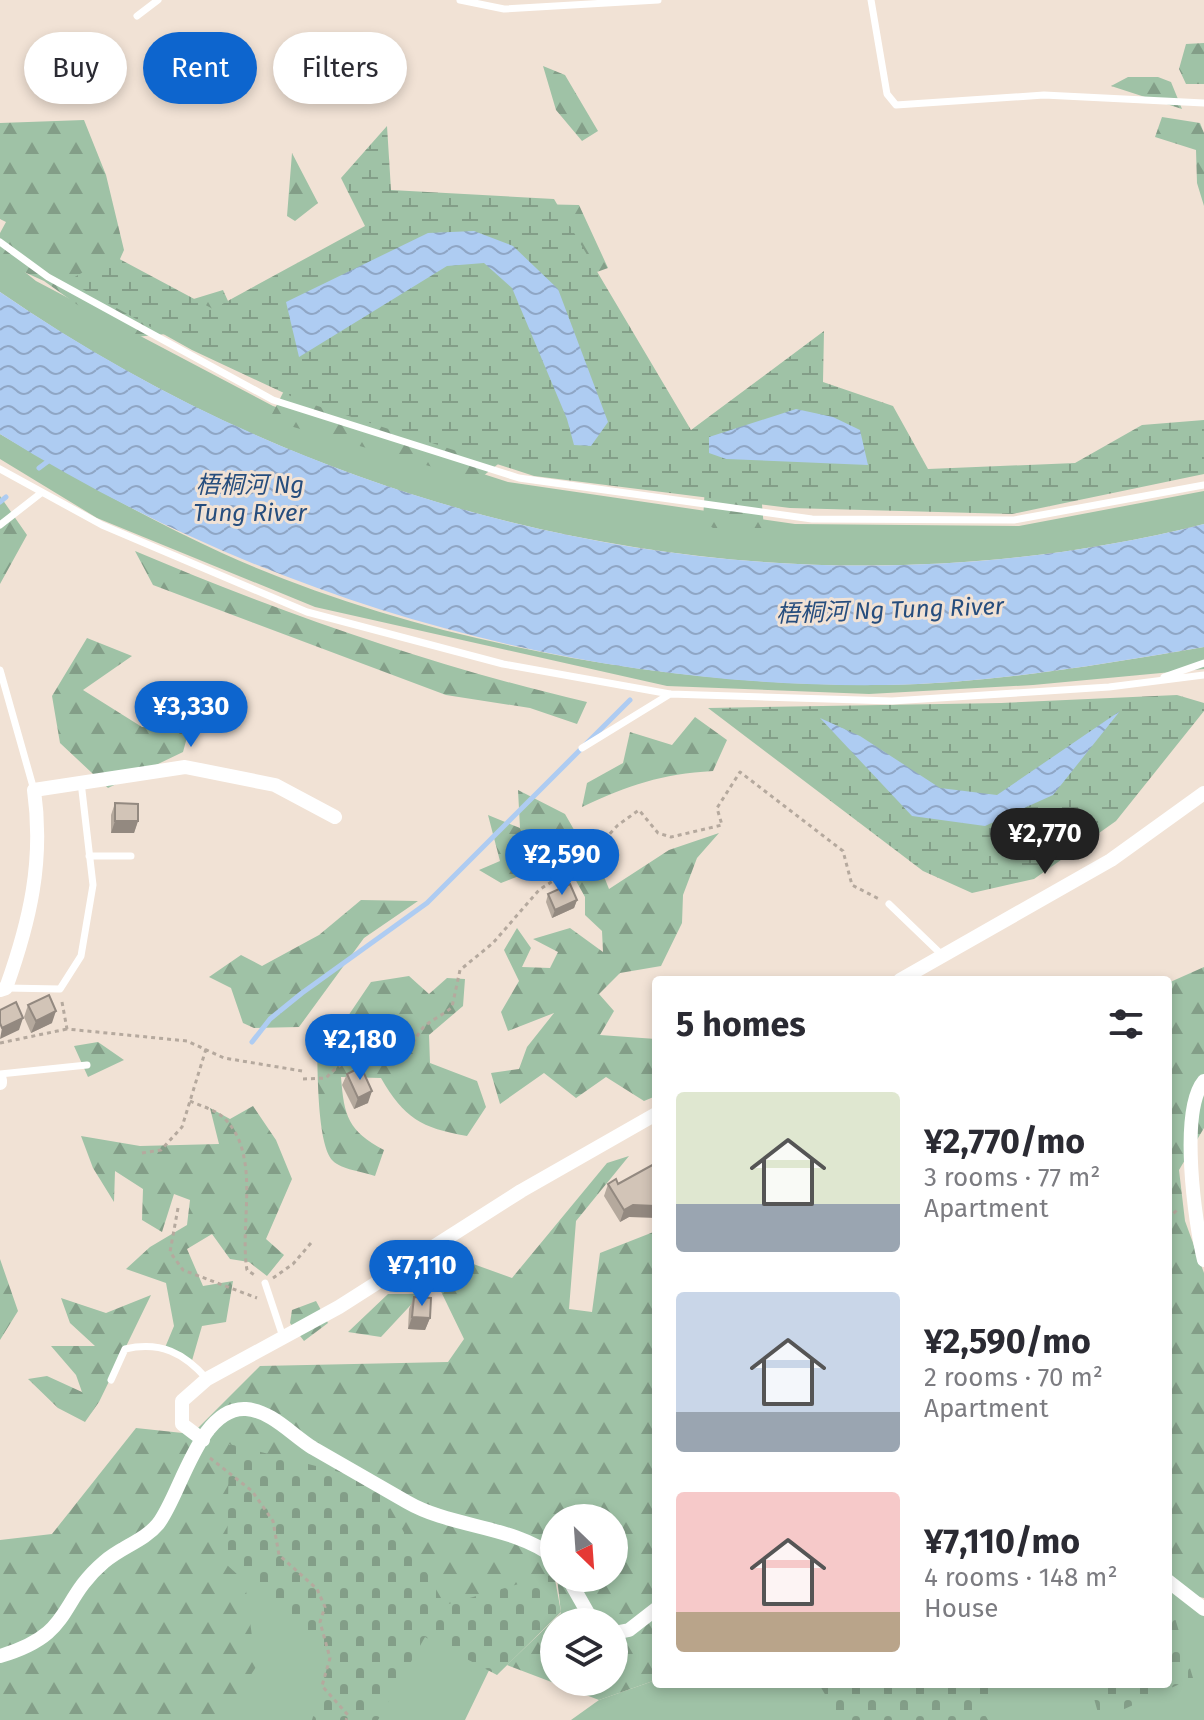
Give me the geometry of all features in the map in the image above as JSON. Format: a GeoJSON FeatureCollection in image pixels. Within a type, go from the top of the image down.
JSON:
{"type":"FeatureCollection","features":[{"type":"Feature","properties":{"kind":"street"},"geometry":{"type":"LineString","coordinates":[[3,989],[27,928],[36,877],[34,790],[185,767],[275,785],[335,817]]}},
{"type":"Feature","properties":{"kind":"street"},"geometry":{"type":"LineString","coordinates":[[907,976],[1111,860],[1204,793]]}},
{"type":"Feature","properties":{"kind":"street"},"geometry":{"type":"LineString","coordinates":[[1204,1081],[1197,1089],[1191,1116],[1198,1236],[1204,1260]]}},
{"type":"Feature","properties":{"kind":"street"},"geometry":{"type":"LineString","coordinates":[[200,1445],[182,1424],[182,1401],[207,1379],[283,1337],[652,1116]]}},
{"type":"Feature","properties":{"kind":"street"},"geometry":{"type":"LineString","coordinates":[[0,1656],[25,1648],[48,1634],[66,1615],[95,1570],[155,1529],[200,1445],[226,1413],[240,1409],[260,1412],[417,1508],[540,1548]]}},
{"type":"Feature","properties":{"kind":"street"},"geometry":{"type":"LineString","coordinates":[[1172,1584],[1204,1609]]}},
{"type":"Feature","properties":{"kind":"street"},"geometry":{"type":"LineString","coordinates":[[628,1630],[652,1612]]}},
{"type":"Feature","properties":{"kind":"lane"},"geometry":{"type":"LineString","coordinates":[[137,16],[158,0]]}},
{"type":"Feature","properties":{"kind":"lane"},"geometry":{"type":"LineString","coordinates":[[460,0],[504,9],[658,0]]}},
{"type":"Feature","properties":{"kind":"lane"},"geometry":{"type":"LineString","coordinates":[[871,0],[887,94],[896,105],[1044,95],[1204,103]]}},
{"type":"Feature","properties":{"kind":"lane"},"geometry":{"type":"LineString","coordinates":[[0,242],[48,277],[273,400],[519,478],[812,519],[1014,520],[1204,485]]}},
{"type":"Feature","properties":{"kind":"lane"},"geometry":{"type":"LineString","coordinates":[[0,469],[102,525],[307,612],[503,664],[670,694],[892,701],[1149,682],[1204,675]]}},
{"type":"Feature","properties":{"kind":"lane"},"geometry":{"type":"LineString","coordinates":[[0,525],[41,493]]}},
{"type":"Feature","properties":{"kind":"lane"},"geometry":{"type":"LineString","coordinates":[[1149,682],[1204,663]]}},
{"type":"Feature","properties":{"kind":"lane"},"geometry":{"type":"LineString","coordinates":[[0,670],[34,790]]}},
{"type":"Feature","properties":{"kind":"lane"},"geometry":{"type":"LineString","coordinates":[[582,748],[670,694]]}},
{"type":"Feature","properties":{"kind":"lane"},"geometry":{"type":"LineString","coordinates":[[3,989],[60,989],[81,956],[93,885],[81,782]]}},
{"type":"Feature","properties":{"kind":"lane"},"geometry":{"type":"LineString","coordinates":[[89,856],[131,856]]}},
{"type":"Feature","properties":{"kind":"lane"},"geometry":{"type":"LineString","coordinates":[[889,904],[942,955]]}},
{"type":"Feature","properties":{"kind":"lane"},"geometry":{"type":"LineString","coordinates":[[0,1079],[87,1065]]}},
{"type":"Feature","properties":{"kind":"lane"},"geometry":{"type":"LineString","coordinates":[[265,1283],[283,1337]]}},
{"type":"Feature","properties":{"kind":"lane"},"geometry":{"type":"LineString","coordinates":[[111,1380],[125,1349],[144,1345],[186,1356],[207,1379]]}},
{"type":"Feature","properties":{"kind":"path"},"geometry":{"type":"LineString","coordinates":[[303,1079],[326,1078],[339,1063],[354,1057],[379,1057],[405,1051],[423,1027],[452,1007],[460,970],[493,943],[539,890],[585,860],[618,825],[639,810],[658,833],[671,837],[722,825],[717,808],[740,772],[843,851],[852,885],[889,904]]}},
{"type":"Feature","properties":{"kind":"path"},"geometry":{"type":"LineString","coordinates":[[60,989],[67,1029]]}},
{"type":"Feature","properties":{"kind":"path"},"geometry":{"type":"LineString","coordinates":[[0,1043],[67,1029],[139,1033],[187,1041],[224,1058],[302,1071]]}},
{"type":"Feature","properties":{"kind":"path"},"geometry":{"type":"LineString","coordinates":[[142,1153],[161,1150],[182,1127],[206,1049]]}},
{"type":"Feature","properties":{"kind":"path"},"geometry":{"type":"LineString","coordinates":[[190,1101],[223,1115],[241,1140],[246,1204],[243,1248],[247,1270],[265,1283],[293,1264],[311,1243]]}},
{"type":"Feature","properties":{"kind":"path"},"geometry":{"type":"LineString","coordinates":[[178,1208],[170,1252],[183,1270],[272,1304]]}},
{"type":"Feature","properties":{"kind":"path"},"geometry":{"type":"LineString","coordinates":[[200,1445],[252,1491],[273,1521],[279,1555],[317,1589],[325,1607],[320,1622],[330,1658],[322,1686],[348,1715],[346,1720]]}},
{"type":"Feature","properties":{"kind":"green space"},"geometry":{"type":"Polygon","coordinates":[[[1204,43],[1204,84],[1186,84],[1179,69],[1186,44],[1204,43]]]}},
{"type":"Feature","properties":{"kind":"green space"},"geometry":{"type":"Polygon","coordinates":[[[543,66],[565,75],[598,131],[582,141],[556,110],[543,66]]]}},
{"type":"Feature","properties":{"kind":"green space"},"geometry":{"type":"Polygon","coordinates":[[[1128,77],[1158,77],[1171,82],[1182,109],[1111,86],[1128,77]]]}},
{"type":"Feature","properties":{"kind":"green space"},"geometry":{"type":"Polygon","coordinates":[[[1162,117],[1200,123],[1204,133],[1204,206],[1197,183],[1196,150],[1155,137],[1162,117]]]}},
{"type":"Feature","properties":{"kind":"green space"},"geometry":{"type":"Polygon","coordinates":[[[84,120],[106,175],[124,250],[116,268],[187,301],[223,290],[233,312],[177,333],[124,338],[44,281],[0,261],[0,233],[6,222],[0,219],[0,123],[84,120]]]}},
{"type":"Feature","properties":{"kind":"green space"},"geometry":{"type":"Polygon","coordinates":[[[387,126],[391,190],[554,199],[691,430],[824,331],[823,382],[893,406],[928,469],[1075,463],[1142,425],[1204,420],[1204,474],[1012,514],[790,508],[534,476],[299,400],[192,350],[68,281],[112,255],[213,309],[365,226],[341,178],[387,126]]]}},
{"type":"Feature","properties":{"kind":"green space"},"geometry":{"type":"Polygon","coordinates":[[[292,153],[318,203],[295,221],[287,216],[292,153]]]}},
{"type":"Feature","properties":{"kind":"green space"},"geometry":{"type":"Polygon","coordinates":[[[484,203],[579,205],[608,268],[580,278],[484,203]]]}},
{"type":"Feature","properties":{"kind":"green space"},"geometry":{"type":"Polygon","coordinates":[[[0,252],[36,281],[273,406],[508,482],[795,524],[1019,526],[1204,491],[1204,524],[1048,554],[891,565],[733,560],[577,537],[424,498],[276,444],[134,375],[0,292],[0,252]]]}},
{"type":"Feature","properties":{"kind":"green space"},"geometry":{"type":"Polygon","coordinates":[[[287,385],[507,457],[478,480],[269,420],[287,385]]]}},
{"type":"Feature","properties":{"kind":"green space"},"geometry":{"type":"Polygon","coordinates":[[[0,434],[165,526],[298,584],[461,634],[547,653],[633,668],[803,684],[885,685],[966,681],[1204,647],[1204,669],[1033,685],[869,694],[667,686],[315,607],[97,518],[0,459],[0,434]]]}},
{"type":"Feature","properties":{"kind":"green space"},"geometry":{"type":"Polygon","coordinates":[[[706,467],[761,493],[764,528],[713,528],[703,521],[706,467]]]}},
{"type":"Feature","properties":{"kind":"green space"},"geometry":{"type":"Polygon","coordinates":[[[0,496],[27,535],[0,584],[0,496]]]}},
{"type":"Feature","properties":{"kind":"green space"},"geometry":{"type":"Polygon","coordinates":[[[135,551],[301,617],[414,655],[587,702],[577,724],[530,708],[446,695],[153,585],[135,551]]]}},
{"type":"Feature","properties":{"kind":"green space"},"geometry":{"type":"Polygon","coordinates":[[[87,638],[132,656],[83,690],[142,727],[189,730],[183,752],[108,788],[60,743],[52,696],[87,638]]]}},
{"type":"Feature","properties":{"kind":"green space"},"geometry":{"type":"Polygon","coordinates":[[[1177,695],[1204,703],[1204,711],[1116,821],[1034,879],[972,893],[923,871],[708,708],[1001,703],[1177,695]]]}},
{"type":"Feature","properties":{"kind":"green space"},"geometry":{"type":"Polygon","coordinates":[[[695,717],[727,740],[713,771],[646,782],[582,807],[587,783],[623,763],[630,732],[672,745],[695,717]]]}},
{"type":"Feature","properties":{"kind":"green space"},"geometry":{"type":"Polygon","coordinates":[[[518,790],[565,814],[577,835],[537,869],[501,883],[479,870],[500,861],[488,815],[520,828],[518,790]]]}},
{"type":"Feature","properties":{"kind":"green space"},"geometry":{"type":"Polygon","coordinates":[[[719,833],[697,858],[683,895],[682,923],[661,966],[620,973],[599,994],[614,1011],[600,1035],[652,1039],[652,1098],[644,1101],[606,1077],[576,1098],[544,1073],[500,1104],[491,1073],[519,1069],[527,1047],[554,1013],[508,1031],[501,1012],[519,981],[504,950],[517,928],[531,948],[522,967],[550,968],[558,952],[533,939],[570,928],[603,952],[602,931],[585,915],[585,897],[575,879],[591,867],[601,869],[609,889],[669,850],[719,833]]]}},
{"type":"Feature","properties":{"kind":"green space"},"geometry":{"type":"Polygon","coordinates":[[[361,900],[418,901],[364,938],[299,1027],[254,1028],[243,1023],[231,988],[209,977],[241,955],[262,966],[319,935],[361,900]]]}},
{"type":"Feature","properties":{"kind":"green space"},"geometry":{"type":"Polygon","coordinates":[[[1204,967],[1204,1128],[1179,1170],[1185,1221],[1204,1273],[1204,1598],[1172,1591],[1172,981],[1204,967]]]}},
{"type":"Feature","properties":{"kind":"green space"},"geometry":{"type":"Polygon","coordinates":[[[409,976],[429,994],[447,978],[465,979],[463,1006],[429,1035],[430,1063],[477,1081],[486,1107],[467,1136],[451,1133],[426,1125],[406,1112],[381,1078],[341,1077],[350,1121],[363,1136],[384,1150],[375,1176],[341,1166],[333,1161],[328,1152],[319,1107],[317,1048],[348,1016],[371,982],[409,976]]]}},
{"type":"Feature","properties":{"kind":"green space"},"geometry":{"type":"Polygon","coordinates":[[[98,1042],[124,1060],[88,1077],[74,1046],[98,1042]]]}},
{"type":"Feature","properties":{"kind":"green space"},"geometry":{"type":"Polygon","coordinates":[[[253,1106],[276,1140],[292,1179],[266,1239],[284,1255],[267,1276],[249,1262],[230,1259],[212,1234],[187,1249],[203,1286],[233,1281],[226,1322],[202,1326],[191,1364],[164,1350],[174,1326],[166,1283],[126,1269],[150,1247],[187,1225],[190,1200],[174,1194],[162,1232],[142,1220],[143,1189],[115,1171],[114,1202],[93,1168],[81,1136],[140,1146],[219,1144],[210,1108],[230,1119],[253,1106]]]}},
{"type":"Feature","properties":{"kind":"green space"},"geometry":{"type":"Polygon","coordinates":[[[629,1156],[576,1221],[569,1309],[592,1312],[600,1253],[652,1233],[652,1681],[628,1690],[628,1608],[560,1608],[559,1592],[628,1592],[628,1504],[540,1504],[540,1579],[447,1613],[229,1461],[256,1667],[221,1720],[0,1720],[0,1540],[52,1534],[136,1428],[192,1434],[260,1366],[448,1362],[464,1339],[418,1244],[512,1278],[607,1163],[629,1156]]]}},
{"type":"Feature","properties":{"kind":"green space"},"geometry":{"type":"Polygon","coordinates":[[[0,1259],[18,1311],[0,1340],[0,1259]]]}},
{"type":"Feature","properties":{"kind":"green space"},"geometry":{"type":"Polygon","coordinates":[[[388,1294],[421,1294],[381,1337],[348,1332],[388,1294]]]}},
{"type":"Feature","properties":{"kind":"green space"},"geometry":{"type":"Polygon","coordinates":[[[151,1295],[99,1402],[85,1422],[58,1408],[28,1379],[47,1376],[82,1392],[76,1375],[51,1346],[95,1346],[70,1323],[61,1298],[106,1313],[151,1295]]]}},
{"type":"Feature","properties":{"kind":"green space"},"geometry":{"type":"Polygon","coordinates":[[[316,1301],[328,1323],[304,1341],[290,1323],[292,1310],[316,1301]]]}},
{"type":"Feature","properties":{"kind":"green space"},"geometry":{"type":"Polygon","coordinates":[[[229,1444],[375,1481],[445,1605],[540,1578],[540,1592],[557,1592],[560,1608],[540,1608],[540,1633],[497,1675],[425,1637],[378,1720],[312,1720],[330,1658],[227,1565],[229,1444]]]}},
{"type":"Feature","properties":{"kind":"green space"},"geometry":{"type":"Polygon","coordinates":[[[219,1563],[494,1660],[465,1720],[212,1720],[219,1563]]]}},
{"type":"Feature","properties":{"kind":"green space"},"geometry":{"type":"Polygon","coordinates":[[[1172,1589],[1204,1609],[1204,1720],[571,1720],[599,1700],[610,1696],[628,1696],[628,1690],[652,1681],[652,1688],[1172,1688],[1172,1589]]]}},
{"type":"Feature","properties":{"kind":"green space"},"geometry":{"type":"Polygon","coordinates":[[[1172,1608],[1193,1678],[1172,1687],[1172,1608]]]}},
{"type":"Feature","properties":{"kind":"green space"},"geometry":{"type":"Polygon","coordinates":[[[540,1633],[540,1678],[507,1665],[540,1633]]]}},
{"type":"Feature","properties":{"kind":"green space"},"geometry":{"type":"Polygon","coordinates":[[[821,1688],[999,1688],[978,1702],[988,1720],[840,1720],[821,1688]]]}},
{"type":"Feature","properties":{"kind":"green space"},"geometry":{"type":"Polygon","coordinates":[[[1091,1688],[1171,1688],[1100,1720],[1091,1688]]]}},
{"type":"Feature","properties":{"kind":"green space"},"geometry":{"type":"Polygon","coordinates":[[[588,1696],[610,1696],[599,1700],[588,1696]]]}},
{"type":"Feature","properties":{"kind":"water"},"geometry":{"type":"Polygon","coordinates":[[[474,231],[513,246],[558,289],[608,422],[591,446],[574,445],[567,419],[512,288],[484,263],[447,266],[299,357],[286,302],[428,233],[474,231]]]}},
{"type":"Feature","properties":{"kind":"water","name":"梧桐河 Ng Tung River"},"geometry":{"type":"Polygon","coordinates":[[[0,292],[135,375],[277,444],[425,498],[578,537],[733,560],[891,565],[1048,554],[1204,524],[1204,647],[966,681],[885,685],[769,682],[653,671],[538,651],[425,623],[314,587],[206,543],[101,492],[0,434],[0,292]]]}},
{"type":"Feature","properties":{"kind":"water"},"geometry":{"type":"Polygon","coordinates":[[[796,409],[833,417],[860,430],[868,465],[726,459],[709,453],[709,437],[796,409]]]}},
{"type":"Feature","properties":{"kind":"water"},"geometry":{"type":"Polygon","coordinates":[[[1120,711],[1053,795],[985,826],[912,816],[820,718],[860,736],[940,788],[997,795],[1120,711]]]}},
{"type":"Feature","properties":{"kind":"building"},"geometry":{"type":"Polygon","coordinates":[[[115,803],[138,804],[138,821],[115,821],[115,803]]]}},
{"type":"Feature","properties":{"kind":"building"},"geometry":{"type":"Polygon","coordinates":[[[570,884],[577,900],[555,910],[548,894],[570,884]]]}},
{"type":"Feature","properties":{"kind":"building"},"geometry":{"type":"Polygon","coordinates":[[[49,995],[56,1011],[36,1021],[28,1005],[49,995]]]}},
{"type":"Feature","properties":{"kind":"building"},"geometry":{"type":"Polygon","coordinates":[[[16,1002],[23,1018],[2,1028],[0,1010],[16,1002]]]}},
{"type":"Feature","properties":{"kind":"building"},"geometry":{"type":"Polygon","coordinates":[[[361,1067],[372,1091],[358,1098],[347,1074],[361,1067]]]}},
{"type":"Feature","properties":{"kind":"building"},"geometry":{"type":"Polygon","coordinates":[[[652,1165],[652,1206],[633,1205],[624,1210],[608,1184],[616,1179],[618,1184],[652,1165]]]}},
{"type":"Feature","properties":{"kind":"building"},"geometry":{"type":"Polygon","coordinates":[[[414,1297],[431,1298],[430,1318],[412,1317],[414,1297]]]}},
{"type":"Feature","properties":{"kind":"waterway"},"geometry":{"type":"LineString","coordinates":[[39,468],[51,459]]}},
{"type":"Feature","properties":{"kind":"waterway"},"geometry":{"type":"LineString","coordinates":[[0,502],[6,497]]}},
{"type":"Feature","properties":{"kind":"waterway"},"geometry":{"type":"LineString","coordinates":[[252,1042],[270,1019],[302,993],[427,903],[630,700]]}}]}
